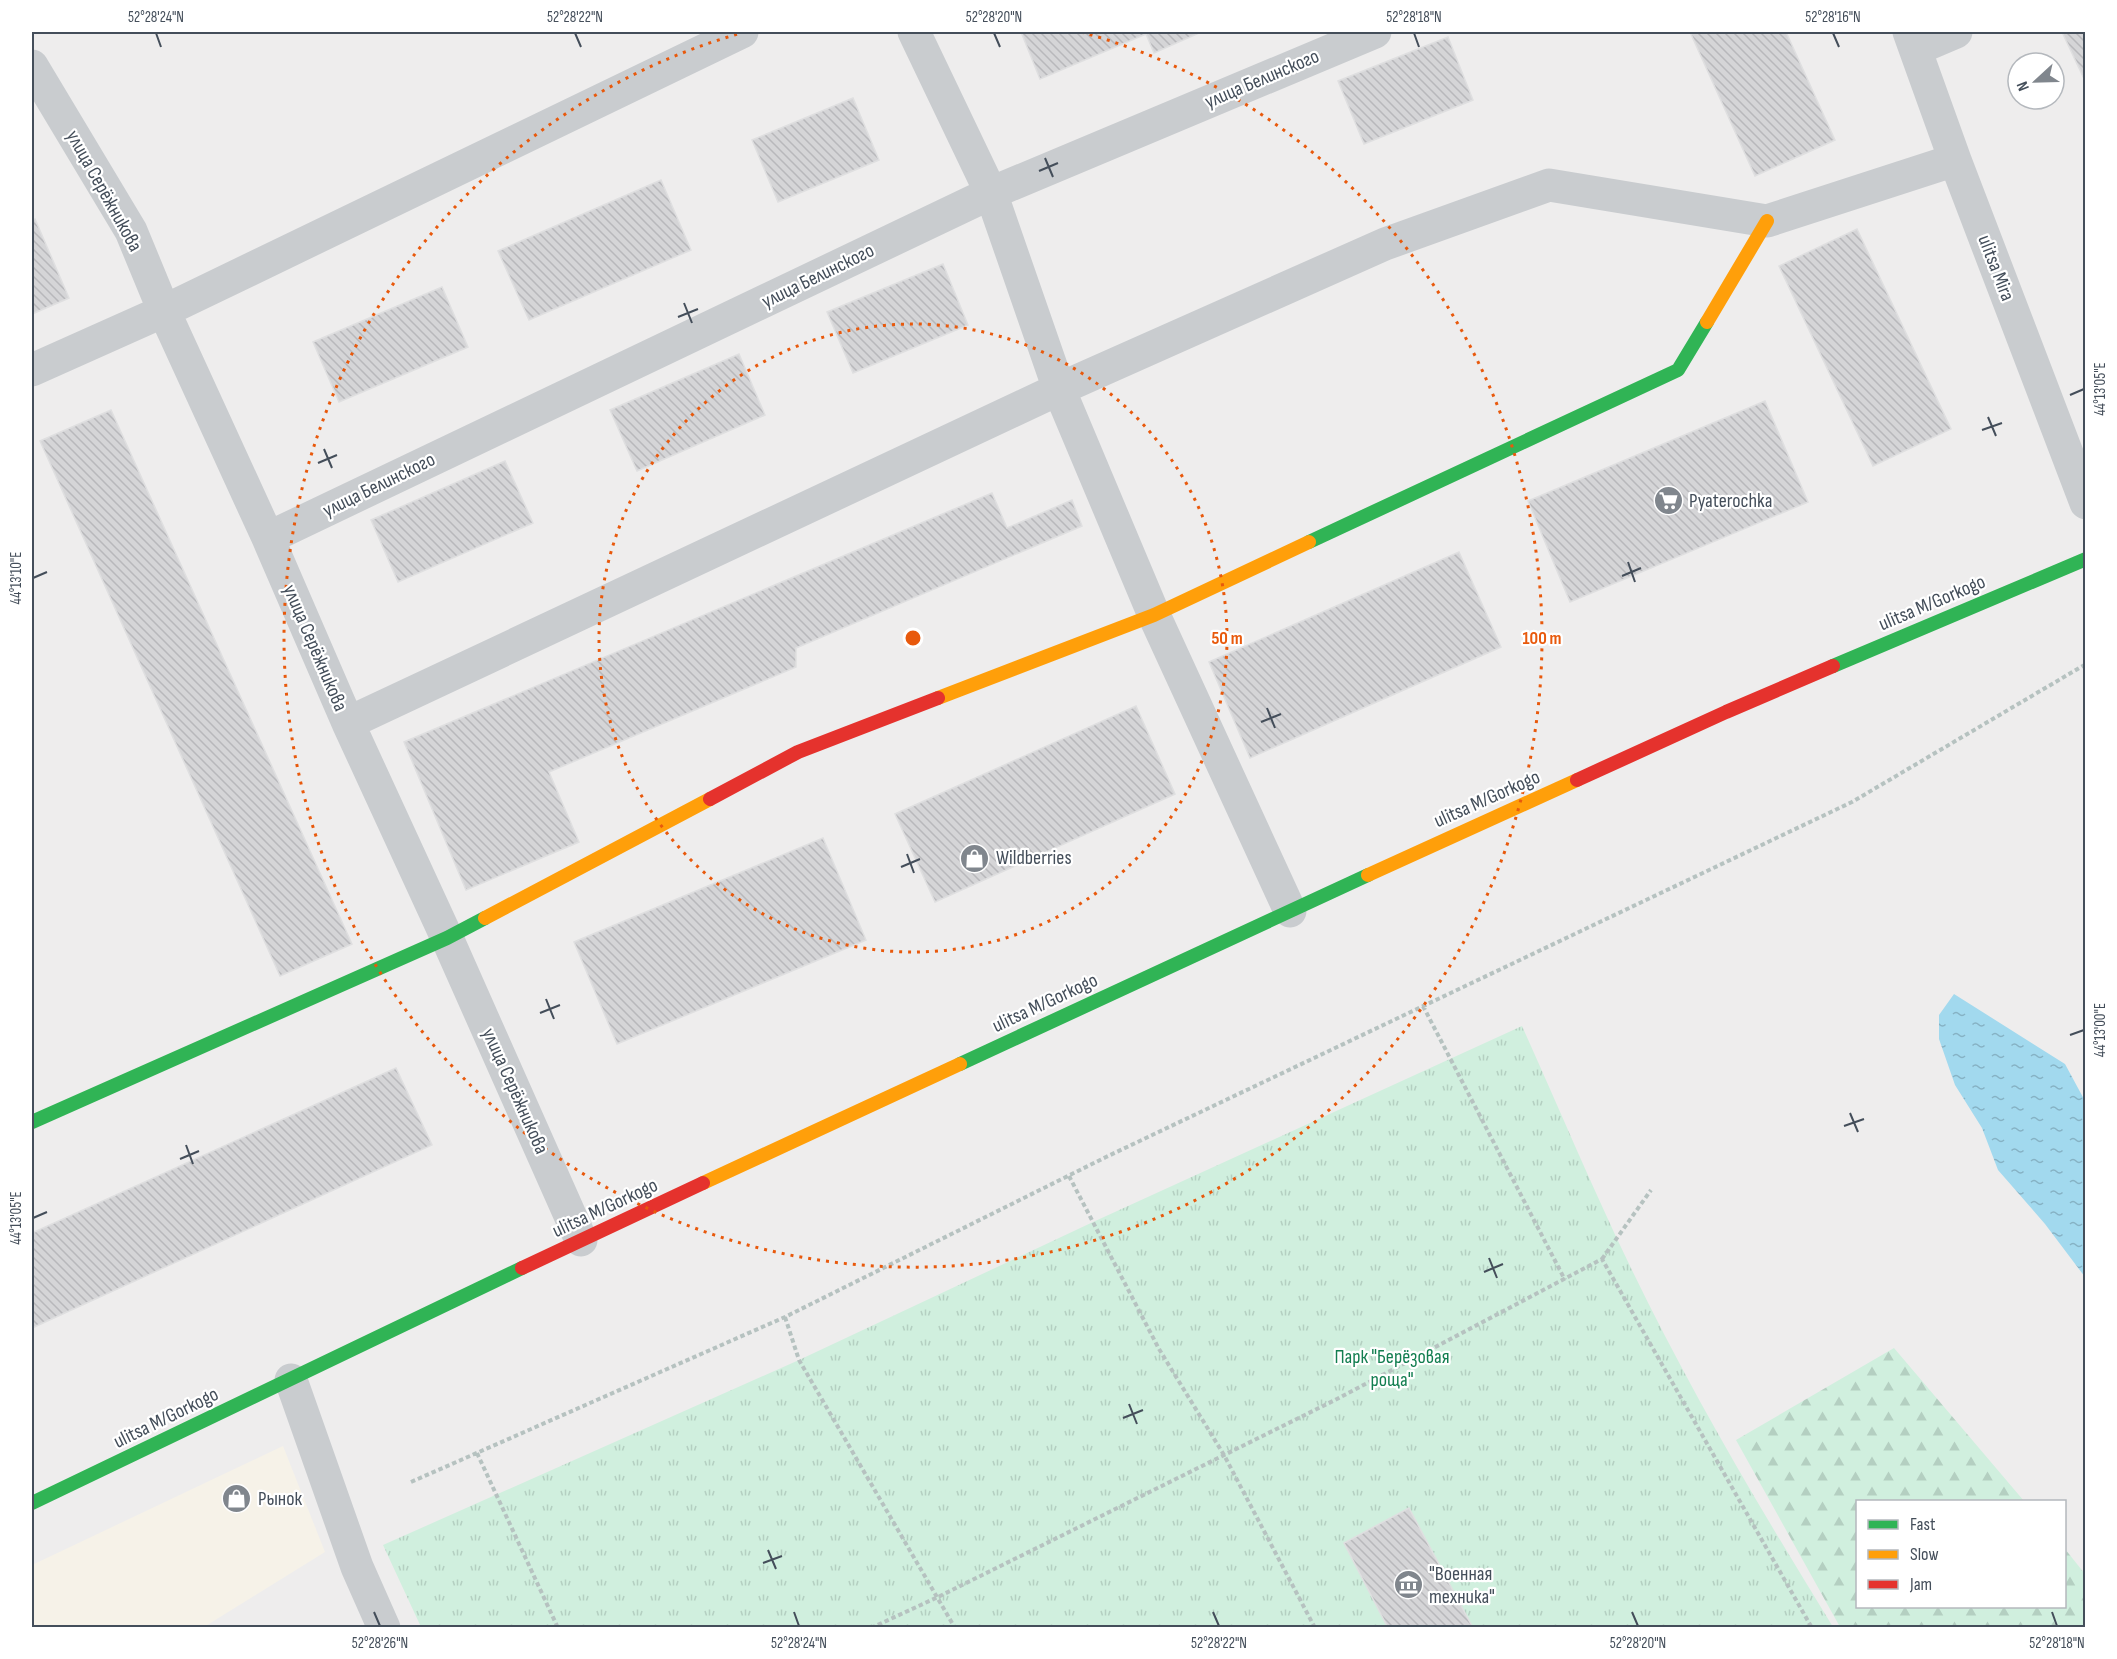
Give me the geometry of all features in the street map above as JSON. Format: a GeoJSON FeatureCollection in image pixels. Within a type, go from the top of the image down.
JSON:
{"type":"FeatureCollection","features":[{"type":"Feature","properties":{"kind":"main road"},"geometry":{"type":"LineString","coordinates":[[32,1122],[447,939],[798,752],[1154,615],[1678,370],[1767,221]]}},
{"type":"Feature","properties":{"kind":"main road","name":"ulitsa M/Gorkogo"},"geometry":{"type":"LineString","coordinates":[[32,1503],[581,1240],[1290,911],[1725,712],[2085,559]]}},
{"type":"Feature","properties":{"kind":"street"},"geometry":{"type":"LineString","coordinates":[[32,370],[164,311],[742,32]]}},
{"type":"Feature","properties":{"kind":"street"},"geometry":{"type":"LineString","coordinates":[[914,32],[991,193],[1059,389],[1154,615],[1290,911]]}},
{"type":"Feature","properties":{"kind":"street","name":"улица Белинского"},"geometry":{"type":"LineString","coordinates":[[268,538],[991,193],[1375,32]]}},
{"type":"Feature","properties":{"kind":"street"},"geometry":{"type":"LineString","coordinates":[[1913,40],[1956,32]]}},
{"type":"Feature","properties":{"kind":"street","name":"ulitsa Mira"},"geometry":{"type":"LineString","coordinates":[[1913,40],[1955,160],[2085,503]]}},
{"type":"Feature","properties":{"kind":"street","name":"улица Серёжникова"},"geometry":{"type":"LineString","coordinates":[[32,66],[131,231],[164,311],[268,538],[348,723],[581,1240]]}},
{"type":"Feature","properties":{"kind":"street"},"geometry":{"type":"LineString","coordinates":[[348,723],[1059,389],[1385,244],[1550,185],[1767,221],[1955,160]]}},
{"type":"Feature","properties":{"kind":"street"},"geometry":{"type":"LineString","coordinates":[[291,1380],[357,1567],[384,1628]]}},
{"type":"Feature","properties":{"kind":"path"},"geometry":{"type":"LineString","coordinates":[[411,1482],[786,1317],[1069,1176],[1852,802],[2085,664]]}},
{"type":"Feature","properties":{"kind":"path"},"geometry":{"type":"LineString","coordinates":[[1423,1006],[1565,1280]]}},
{"type":"Feature","properties":{"kind":"path"},"geometry":{"type":"LineString","coordinates":[[1069,1176],[1159,1349],[1224,1455],[1315,1628]]}},
{"type":"Feature","properties":{"kind":"path"},"geometry":{"type":"LineString","coordinates":[[871,1628],[1335,1400],[1565,1280],[1602,1259],[1651,1190]]}},
{"type":"Feature","properties":{"kind":"path"},"geometry":{"type":"LineString","coordinates":[[1602,1259],[1812,1628]]}},
{"type":"Feature","properties":{"kind":"path"},"geometry":{"type":"LineString","coordinates":[[786,1317],[799,1360],[955,1628]]}},
{"type":"Feature","properties":{"kind":"path"},"geometry":{"type":"LineString","coordinates":[[477,1452],[558,1628]]}},
{"type":"Feature","properties":{"kind":"shaded area","name":"Рынок"},"geometry":{"type":"Polygon","coordinates":[[[283,1446],[325,1552],[204,1627],[32,1627],[32,1565],[283,1446]]]}},
{"type":"Feature","properties":{"kind":"green space","name":"Парк \"Берёзовая роща\""},"geometry":{"type":"Polygon","coordinates":[[[1522,1026],[1602,1206],[1653,1313],[1727,1450],[1833,1627],[421,1627],[383,1545],[799,1360],[1093,1222],[1522,1026]]]}},
{"type":"Feature","properties":{"kind":"green space"},"geometry":{"type":"Polygon","coordinates":[[[1894,1348],[2023,1500],[1856,1500],[1856,1608],[2066,1608],[2066,1550],[2085,1574],[2085,1627],[1840,1627],[1736,1440],[1894,1348]]]}},
{"type":"Feature","properties":{"kind":"water"},"geometry":{"type":"Polygon","coordinates":[[[1954,994],[2065,1064],[2085,1101],[2085,1277],[2045,1224],[1998,1170],[1982,1128],[1955,1085],[1939,1039],[1939,1015],[1954,994]]]}},
{"type":"Feature","properties":{"kind":"building"},"geometry":{"type":"Polygon","coordinates":[[[1021,32],[1199,33],[1154,53],[1146,34],[1040,79],[1021,32]]]}},
{"type":"Feature","properties":{"kind":"building"},"geometry":{"type":"Polygon","coordinates":[[[1690,32],[1786,32],[1835,140],[1755,176],[1690,32]]]}},
{"type":"Feature","properties":{"kind":"building"},"geometry":{"type":"Polygon","coordinates":[[[2062,32],[2086,32],[2086,83],[2062,32]]]}},
{"type":"Feature","properties":{"kind":"building"},"geometry":{"type":"Polygon","coordinates":[[[1448,37],[1473,100],[1364,144],[1338,81],[1448,37]]]}},
{"type":"Feature","properties":{"kind":"building"},"geometry":{"type":"Polygon","coordinates":[[[853,98],[879,160],[778,202],[752,140],[853,98]]]}},
{"type":"Feature","properties":{"kind":"building"},"geometry":{"type":"Polygon","coordinates":[[[661,180],[691,250],[529,320],[498,251],[661,180]]]}},
{"type":"Feature","properties":{"kind":"building"},"geometry":{"type":"Polygon","coordinates":[[[35,219],[69,298],[32,314],[32,221],[35,219]]]}},
{"type":"Feature","properties":{"kind":"building"},"geometry":{"type":"Polygon","coordinates":[[[1857,229],[1951,429],[1873,466],[1779,266],[1857,229]]]}},
{"type":"Feature","properties":{"kind":"building"},"geometry":{"type":"Polygon","coordinates":[[[943,264],[968,325],[853,373],[827,312],[943,264]]]}},
{"type":"Feature","properties":{"kind":"building"},"geometry":{"type":"Polygon","coordinates":[[[442,287],[468,347],[339,402],[313,342],[442,287]]]}},
{"type":"Feature","properties":{"kind":"building"},"geometry":{"type":"Polygon","coordinates":[[[739,354],[765,415],[637,471],[610,410],[739,354]]]}},
{"type":"Feature","properties":{"kind":"building","name":"Pyaterochka"},"geometry":{"type":"Polygon","coordinates":[[[1765,401],[1808,502],[1570,602],[1528,501],[1765,401]]]}},
{"type":"Feature","properties":{"kind":"building"},"geometry":{"type":"Polygon","coordinates":[[[111,410],[352,944],[280,976],[40,441],[111,410]]]}},
{"type":"Feature","properties":{"kind":"building"},"geometry":{"type":"Polygon","coordinates":[[[505,461],[533,523],[398,582],[371,520],[505,461]]]}},
{"type":"Feature","properties":{"kind":"building"},"geometry":{"type":"Polygon","coordinates":[[[992,493],[1007,528],[1072,500],[1082,526],[796,648],[796,667],[549,772],[579,842],[466,890],[404,742],[992,493]]]}},
{"type":"Feature","properties":{"kind":"building"},"geometry":{"type":"Polygon","coordinates":[[[1459,552],[1501,647],[1250,758],[1209,662],[1459,552]]]}},
{"type":"Feature","properties":{"kind":"building"},"geometry":{"type":"Polygon","coordinates":[[[1136,706],[1175,794],[935,902],[895,814],[1136,706]]]}},
{"type":"Feature","properties":{"kind":"building"},"geometry":{"type":"Polygon","coordinates":[[[823,838],[866,940],[617,1044],[574,942],[823,838]]]}},
{"type":"Feature","properties":{"kind":"building"},"geometry":{"type":"Polygon","coordinates":[[[396,1068],[432,1145],[32,1328],[32,1233],[396,1068]]]}},
{"type":"Feature","properties":{"kind":"building","name":"\"Военная техника\""},"geometry":{"type":"Polygon","coordinates":[[[1409,1508],[1473,1628],[1388,1628],[1344,1543],[1409,1508]]]}},
{"type":"Feature","properties":{"kind":"traffic: fast"},"geometry":{"type":"LineString","coordinates":[[1309,542],[1678,370],[1707,322]]}},
{"type":"Feature","properties":{"kind":"traffic: fast"},"geometry":{"type":"LineString","coordinates":[[1833,666],[2086,559]]}},
{"type":"Feature","properties":{"kind":"traffic: fast"},"geometry":{"type":"LineString","coordinates":[[960,1064],[1368,875]]}},
{"type":"Feature","properties":{"kind":"traffic: fast"},"geometry":{"type":"LineString","coordinates":[[32,1122],[447,938],[485,918]]}},
{"type":"Feature","properties":{"kind":"traffic: fast"},"geometry":{"type":"LineString","coordinates":[[32,1503],[522,1268]]}},
{"type":"Feature","properties":{"kind":"traffic: slow"},"geometry":{"type":"LineString","coordinates":[[1707,322],[1767,221]]}},
{"type":"Feature","properties":{"kind":"traffic: slow"},"geometry":{"type":"LineString","coordinates":[[938,698],[1154,615],[1309,542]]}},
{"type":"Feature","properties":{"kind":"traffic: slow"},"geometry":{"type":"LineString","coordinates":[[1368,875],[1577,780]]}},
{"type":"Feature","properties":{"kind":"traffic: slow"},"geometry":{"type":"LineString","coordinates":[[485,918],[710,799]]}},
{"type":"Feature","properties":{"kind":"traffic: slow"},"geometry":{"type":"LineString","coordinates":[[703,1183],[960,1064]]}},
{"type":"Feature","properties":{"kind":"traffic: jam"},"geometry":{"type":"LineString","coordinates":[[1577,780],[1833,666]]}},
{"type":"Feature","properties":{"kind":"traffic: jam"},"geometry":{"type":"LineString","coordinates":[[710,799],[798,752],[938,698]]}},
{"type":"Feature","properties":{"kind":"traffic: jam"},"geometry":{"type":"LineString","coordinates":[[522,1268],[703,1183]]}},
{"type":"Feature","properties":{"kind":"place","name":"Pyaterochka"},"geometry":{"type":"Point","coordinates":[1668,501]}},
{"type":"Feature","properties":{"kind":"place","name":"Wildberries"},"geometry":{"type":"Point","coordinates":[975,858]}},
{"type":"Feature","properties":{"kind":"place","name":"Рынок"},"geometry":{"type":"Point","coordinates":[237,1499]}},
{"type":"Feature","properties":{"kind":"place","name":"\"Военная техника\""},"geometry":{"type":"Point","coordinates":[1408,1585]}}]}
